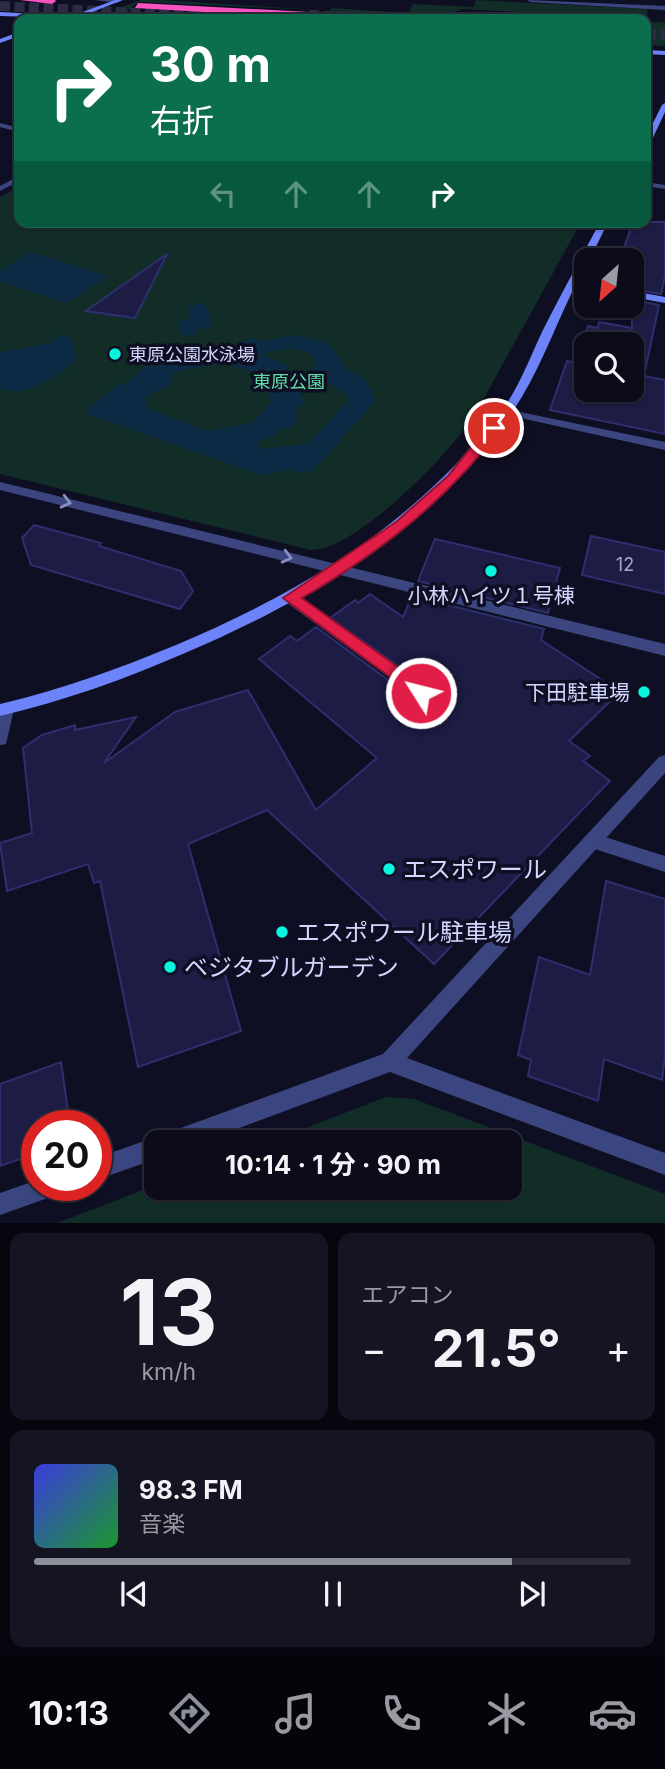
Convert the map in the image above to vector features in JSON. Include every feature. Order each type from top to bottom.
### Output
[{"type":"highway","points":[[24,0],[52,1]]},
{"type":"highway","points":[[138,6],[290,14]]},
{"type":"street","points":[[98,0],[119,0]]},
{"type":"street","points":[[80,14],[119,0]]},
{"type":"street","points":[[530,0],[665,8]]},
{"type":"street","points":[[651,134],[664,107]]},
{"type":"street","points":[[0,738],[3,709],[138,667],[204,640],[291,598],[339,570],[438,494],[473,456],[516,398],[601,228]]},
{"type":"street","points":[[644,297],[665,300]]},
{"type":"street","points":[[506,412],[665,446]]},
{"type":"street","points":[[0,486],[665,650]]},
{"type":"street","points":[[291,598],[421,693]]},
{"type":"street","points":[[205,1130],[390,1062],[665,762]]},
{"type":"street","points":[[592,841],[665,864]]},
{"type":"street","points":[[390,1062],[665,1164]]},
{"type":"street","points":[[112,1164],[144,1152]]},
{"type":"street","points":[[0,1205],[21,1197]]},
{"type":"green space","points":[[141,0],[158,0],[319,10],[138,2],[124,14],[114,10]]},
{"type":"green space","points":[[476,0],[647,9],[647,14],[554,14],[462,9],[453,13],[430,14],[328,14],[332,8],[408,13],[413,4],[474,7]]},
{"type":"green space","points":[[651,22],[665,22],[665,46],[651,45]]},
{"type":"green space","name":"東原公園","points":[[14,190],[14,228],[578,228],[477,411],[450,447],[392,505],[371,521],[333,545],[311,550],[0,474],[0,197]]},
{"type":"green space","points":[[386,1097],[414,1099],[496,1130],[301,1130]]},
{"type":"green space","points":[[522,1140],[665,1194],[665,1223],[57,1223],[144,1190],[144,1200],[522,1200]]},
{"type":"water","points":[[31,252],[108,276],[67,303],[0,282],[0,271]]},
{"type":"water","points":[[205,304],[213,326],[196,329],[197,334],[182,336],[177,322],[191,318],[188,307]]},
{"type":"water","points":[[61,335],[71,338],[76,361],[31,388],[21,391],[0,389],[0,352],[50,343]]},
{"type":"water","points":[[297,335],[330,344],[346,370],[362,375],[376,400],[314,470],[296,473],[294,469],[261,475],[88,414],[87,410],[119,384],[124,385],[157,357],[238,346],[244,340],[256,338],[259,341]],"holes":[[[294,348],[312,354],[316,363],[312,368],[316,376],[322,376],[349,400],[309,443],[266,449],[256,444],[260,440],[271,438],[282,427],[289,429],[298,420],[295,412],[305,402],[285,364],[263,356],[268,352]],[[227,363],[265,377],[271,403],[252,423],[208,431],[148,409],[145,398],[174,382],[168,379],[177,371]]]},
{"type":"building","points":[[651,222],[665,222],[665,276],[661,294],[644,291],[644,248],[624,248],[631,228],[651,228]]},
{"type":"building","points":[[167,254],[135,318],[86,311]]},
{"type":"building","points":[[644,302],[659,305],[644,376],[644,332],[586,332],[588,326],[598,328],[599,322],[632,328],[632,318],[644,318]]},
{"type":"building","points":[[567,361],[574,362],[574,402],[644,402],[644,376],[665,380],[665,434],[550,410]]},
{"type":"building","points":[[34,525],[101,543],[99,546],[181,571],[193,591],[180,609],[31,565],[22,538]]},
{"type":"building","points":[[591,536],[665,552],[665,594],[582,575]]},
{"type":"building","name":"小林ハイツ１号棟","points":[[435,539],[560,568],[548,613],[418,581]]},
{"type":"building","points":[[370,594],[403,617],[412,596],[544,629],[541,640],[620,692],[569,741],[590,756],[583,761],[610,781],[434,964],[267,810],[188,844],[241,1031],[138,1067],[100,881],[94,883],[88,864],[7,891],[0,843],[32,833],[23,748],[42,735],[75,725],[75,730],[136,717],[104,763],[175,712],[248,690],[316,810],[377,758],[259,659],[290,636],[297,641],[316,627],[414,699],[427,699],[432,693],[428,687],[330,618],[355,600],[358,603]]},
{"type":"building","points":[[606,881],[665,899],[665,1055],[662,1080],[604,1059],[598,1101],[528,1076],[531,1060],[518,1055],[539,957],[590,975]]},
{"type":"building","points":[[61,1062],[68,1110],[21,1110],[21,1159],[0,1166],[0,1084]]},
{"type":"tunnel","points":[[0,6],[153,14]]},
{"type":"tunnel","points":[[651,34],[665,34]]},
{"type":"place","name":"東原公園水泳場","points":[[115,354]]},
{"type":"place","name":"小林ハイツ１号棟","points":[[491,571]]},
{"type":"place","name":"下田駐車場","points":[[644,692]]},
{"type":"place","name":"エスポワール","points":[[389,869]]},
{"type":"place","name":"エスポワール駐車場","points":[[282,932]]},
{"type":"place","name":"ベジタブルガーデン","points":[[170,967]]},
{"type":"route","points":[[421,693],[291,598],[367,551],[430,501],[453,479],[494,428]]}]
